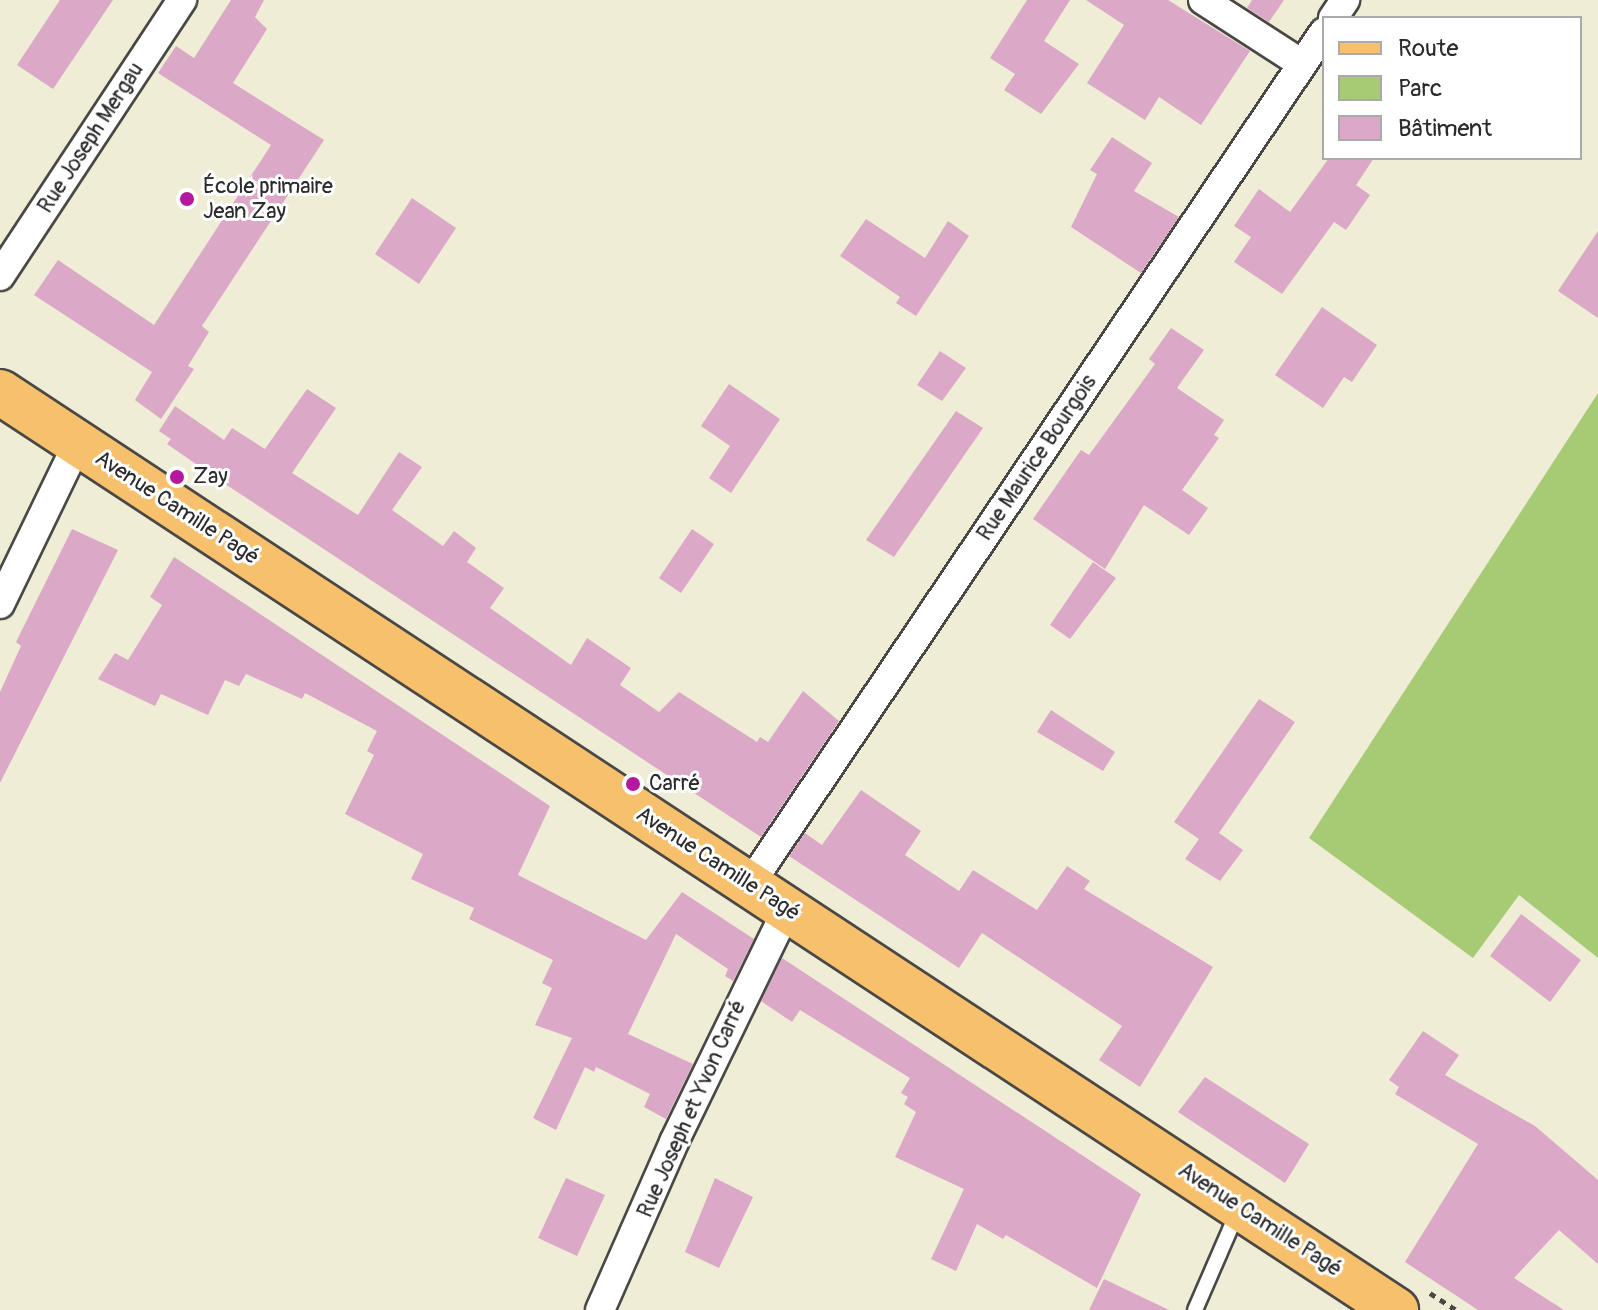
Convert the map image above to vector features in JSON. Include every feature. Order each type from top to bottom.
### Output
[{"type":"main road","name":"Avenue Camille Pagé","points":[[0,392],[1396,1310]]},
{"type":"street","name":"Rue Joseph Mergau","points":[[0,276],[182,0]]},
{"type":"street","points":[[1203,0],[1302,64]]},
{"type":"street","name":"Rue Maurice Bourgois","points":[[750,884],[1322,35]]},
{"type":"street","points":[[0,604],[78,443]]},
{"type":"street","name":"Rue Joseph et Yvon Carré","points":[[600,1310],[680,1128],[787,909]]},
{"type":"lane","points":[[1195,1310],[1240,1207]]},
{"type":"green space","points":[[1598,393],[1598,958],[1519,895],[1473,958],[1309,838]]},
{"type":"building","points":[[60,0],[113,0],[53,89],[17,65]]},
{"type":"building","points":[[231,0],[264,0],[255,17],[267,29],[233,83],[324,140],[202,326],[209,332],[188,366],[194,369],[161,419],[135,400],[152,372],[34,295],[58,260],[154,325],[271,145],[158,73],[176,46],[194,58]]},
{"type":"building","points":[[1027,0],[1070,0],[1044,41],[1079,64],[1041,114],[1004,90],[1015,74],[990,58]]},
{"type":"building","points":[[1086,0],[1168,0],[1250,51],[1201,125],[1159,97],[1145,120],[1087,83],[1124,25]]},
{"type":"building","points":[[1252,0],[1284,0],[1269,22],[1247,8]]},
{"type":"building","points":[[1112,137],[1152,163],[1134,191],[1179,217],[1141,273],[1071,227],[1097,174],[1090,170]]},
{"type":"building","points":[[1328,160],[1373,160],[1356,185],[1370,195],[1346,230],[1334,222],[1282,294],[1234,262],[1251,237],[1234,226],[1259,189],[1290,212]]},
{"type":"building","points":[[412,198],[456,228],[419,284],[375,254]]},
{"type":"building","points":[[866,219],[925,258],[948,221],[969,236],[916,316],[896,303],[900,297],[840,256]]},
{"type":"building","points":[[1598,231],[1598,318],[1558,291]]},
{"type":"building","points":[[1322,307],[1377,345],[1352,382],[1344,377],[1323,408],[1275,375]]},
{"type":"building","points":[[1171,328],[1204,350],[1177,388],[1224,420],[1214,435],[1219,438],[1182,490],[1208,508],[1189,535],[1144,505],[1105,569],[1033,519],[1081,450],[1089,455],[1155,364],[1149,359]]},
{"type":"building","points":[[940,351],[966,368],[942,401],[917,385]]},
{"type":"building","points":[[729,384],[780,419],[731,493],[709,478],[730,446],[701,426]]},
{"type":"building","points":[[307,389],[336,408],[292,473],[358,515],[399,452],[422,467],[392,510],[443,546],[454,531],[476,548],[467,562],[504,588],[490,608],[571,665],[587,638],[631,668],[620,685],[659,712],[679,692],[757,742],[760,737],[768,742],[803,691],[839,721],[761,837],[219,480],[167,444],[171,439],[159,431],[175,406],[224,440],[232,428],[265,449]]},
{"type":"building","points":[[956,411],[983,428],[894,557],[866,540]]},
{"type":"building","points":[[72,529],[118,550],[0,783],[0,692],[21,646],[16,642]]},
{"type":"building","points":[[692,529],[714,544],[681,593],[659,578]]},
{"type":"building","points":[[174,557],[550,806],[518,875],[646,940],[682,892],[754,939],[733,981],[725,976],[728,969],[676,934],[628,1034],[693,1064],[666,1119],[644,1107],[650,1094],[596,1067],[594,1072],[585,1067],[556,1130],[533,1118],[572,1038],[535,1025],[552,988],[542,983],[553,960],[469,919],[474,908],[411,879],[423,854],[345,814],[374,755],[367,751],[377,731],[305,693],[302,699],[246,674],[239,686],[225,680],[208,715],[161,694],[155,706],[98,679],[115,653],[128,660],[162,605],[150,597]]},
{"type":"building","points":[[1093,562],[1116,578],[1070,639],[1050,625]]},
{"type":"building","points":[[1259,699],[1295,722],[1219,833],[1243,850],[1220,881],[1185,859],[1199,839],[1174,822]]},
{"type":"building","points":[[1051,710],[1115,752],[1103,771],[1037,732]]},
{"type":"building","points":[[861,790],[921,831],[905,855],[959,891],[973,870],[1037,910],[1067,866],[1090,881],[1084,889],[1213,967],[1140,1087],[1099,1060],[1122,1026],[982,933],[959,968],[789,856],[805,833],[822,845]]},
{"type":"building","points":[[1521,914],[1581,960],[1550,1002],[1490,956]]},
{"type":"building","points":[[782,958],[1141,1194],[1097,1288],[1006,1235],[1003,1239],[977,1224],[956,1271],[931,1259],[964,1189],[895,1157],[916,1112],[904,1104],[908,1097],[901,1093],[910,1078],[800,1010],[792,1022],[761,1001]]},
{"type":"building","points":[[1423,1031],[1459,1055],[1445,1075],[1535,1126],[1598,1180],[1598,1264],[1559,1230],[1514,1278],[1564,1310],[1478,1310],[1405,1262],[1478,1144],[1395,1094],[1399,1087],[1389,1080]]},
{"type":"building","points":[[1205,1077],[1309,1144],[1285,1183],[1178,1112]]},
{"type":"building","points":[[566,1178],[605,1195],[577,1256],[538,1238]]},
{"type":"building","points":[[715,1178],[753,1197],[719,1268],[685,1252]]},
{"type":"building","points":[[1104,1279],[1169,1310],[1089,1310]]},
{"type":"place","name":"École primaire Jean Zay","points":[[187,199]]},
{"type":"place","name":"Zay","points":[[177,477]]},
{"type":"place","name":"Carré","points":[[633,784]]}]
